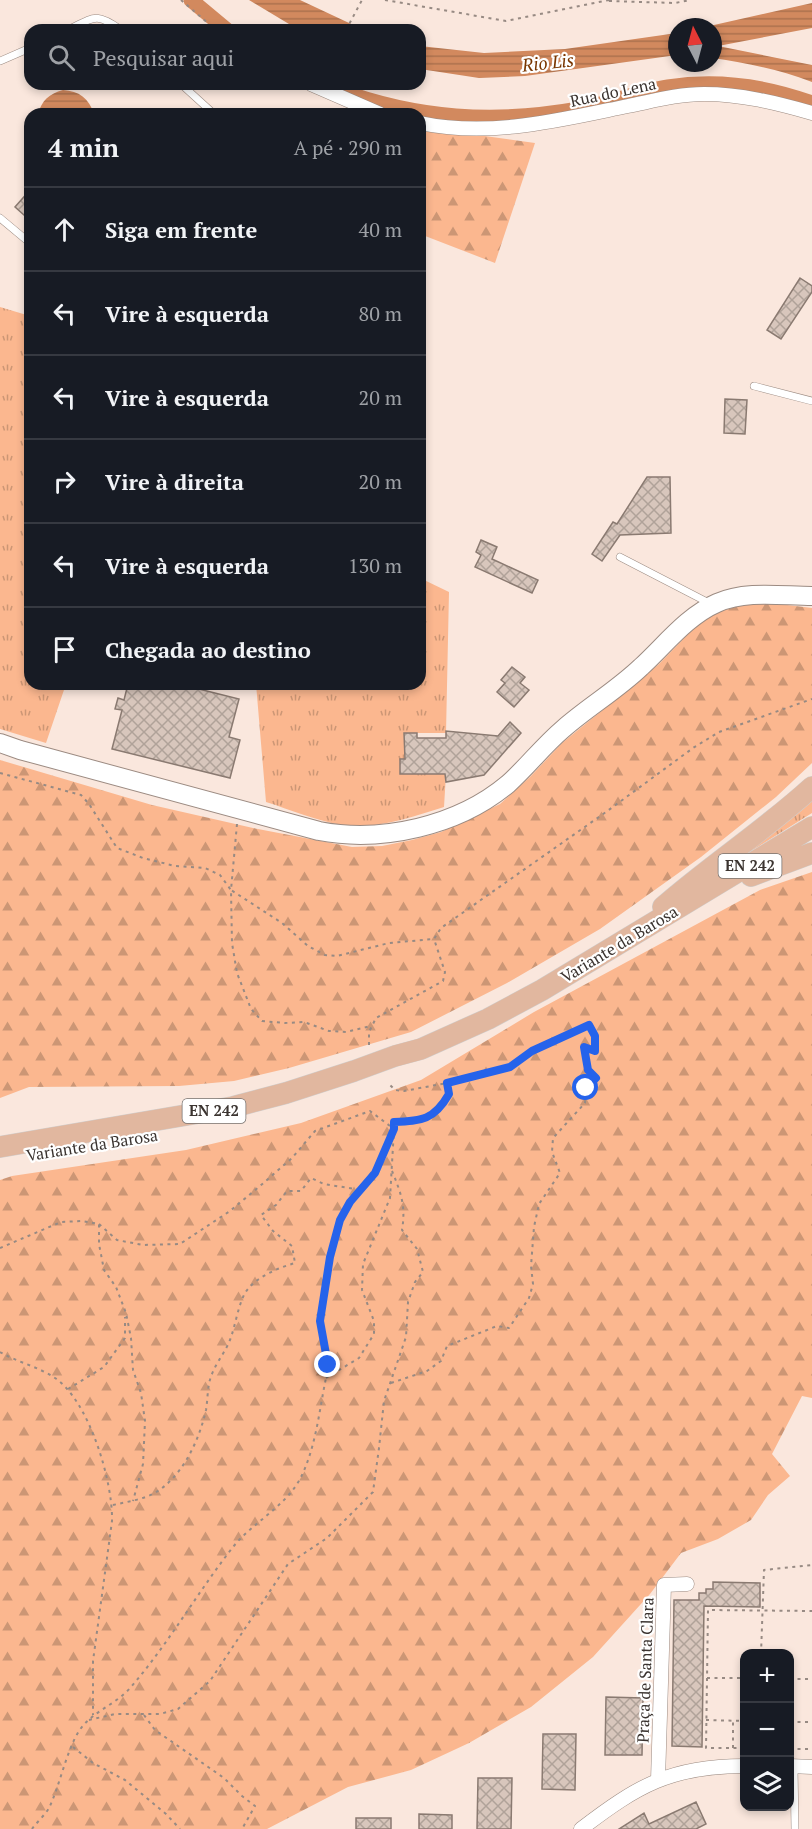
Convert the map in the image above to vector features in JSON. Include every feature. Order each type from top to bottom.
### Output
[{"type":"main road","points":[[0,743],[319,831],[362,836],[410,829],[440,821],[465,810],[480,803],[507,784],[554,737],[634,673],[688,622],[713,605],[743,596],[812,596]]},
{"type":"main road","points":[[625,941],[692,882],[766,827],[812,787]]},
{"type":"main road","name":"Variante da Barosa","points":[[0,1147],[233,1107],[286,1093],[421,1049],[488,1019],[625,941],[812,828]]},
{"type":"main road","points":[[687,904],[757,874],[812,854]]},
{"type":"main road","name":"Variante da Barosa","points":[[0,1160],[190,1129],[278,1108],[333,1091],[401,1064],[421,1049]]},
{"type":"street","points":[[325,90],[366,108]]},
{"type":"street","name":"Rua do Lena","points":[[426,124],[480,129],[531,126],[676,96],[704,94],[739,96],[812,112]]},
{"type":"street","name":"Praça de Santa Clara","points":[[658,1780],[664,1585],[687,1584]]},
{"type":"street","points":[[581,1829],[622,1798],[658,1780],[704,1767],[740,1766]]},
{"type":"street","points":[[794,1766],[812,1767]]},
{"type":"lane","points":[[82,24],[95,18],[105,19],[112,24]]},
{"type":"lane","points":[[0,61],[24,51]]},
{"type":"lane","points":[[188,90],[208,108]]},
{"type":"lane","points":[[0,218],[24,238]]},
{"type":"lane","points":[[754,386],[812,401]]},
{"type":"lane","points":[[620,557],[713,605]]},
{"type":"lane","points":[[794,1808],[795,1829]]},
{"type":"path","points":[[181,0],[209,24]]},
{"type":"path","points":[[349,24],[362,0]]},
{"type":"path","points":[[385,0],[506,21],[608,1],[675,3],[690,0]]},
{"type":"path","points":[[434,939],[441,928],[458,915],[693,748],[719,732],[812,699]]},
{"type":"path","points":[[0,773],[81,795],[117,848],[143,858],[175,866],[205,868],[220,875],[231,890],[282,923],[308,946],[325,955],[337,956],[389,943],[434,939]]},
{"type":"path","points":[[239,810],[231,890],[232,944],[237,973],[251,1009],[262,1021],[304,1022],[329,1031],[346,1032],[371,1026]]},
{"type":"path","points":[[369,1045],[369,1032],[376,1017],[443,981],[445,972],[434,939]]},
{"type":"path","points":[[388,1083],[395,1090],[404,1091],[447,1083],[510,1067],[532,1051],[589,1025],[595,1036],[595,1051],[584,1047],[588,1070],[596,1078],[586,1088],[585,1103],[553,1138],[552,1152],[560,1173],[539,1204],[534,1227],[531,1266],[533,1284],[529,1298],[509,1328],[497,1326],[447,1346],[441,1360],[427,1371],[390,1383]]},
{"type":"path","points":[[326,1378],[359,1358],[374,1334],[374,1321],[362,1290],[363,1264],[390,1198],[394,1122],[423,1120],[435,1112],[449,1094],[447,1083]]},
{"type":"path","points":[[0,1248],[61,1222],[82,1221],[99,1224],[117,1240],[143,1245],[180,1244],[230,1211],[260,1186],[292,1158],[315,1131],[370,1111],[394,1129]]},
{"type":"path","points":[[32,1829],[48,1809],[79,1732],[93,1715],[118,1700],[130,1689],[174,1633],[196,1595],[235,1544],[284,1498],[298,1481],[310,1458],[328,1365],[320,1321],[330,1257],[340,1220],[350,1202],[375,1173],[394,1129]]},
{"type":"path","points":[[89,1720],[115,1714],[160,1714],[178,1709],[210,1681],[288,1564],[327,1538],[373,1492],[384,1401],[406,1337],[408,1302],[411,1292],[423,1272],[417,1249],[402,1230],[405,1214],[401,1193],[392,1171]]},
{"type":"path","points":[[113,1504],[133,1501],[153,1493],[165,1485],[180,1468],[195,1444],[206,1412],[211,1375],[230,1340],[244,1294],[251,1285],[276,1269],[295,1263],[291,1246],[273,1231],[261,1215],[276,1205],[287,1191],[301,1191],[310,1178],[324,1184],[361,1190]]},
{"type":"path","points":[[99,1224],[99,1244],[104,1270],[116,1287],[126,1313],[131,1338],[133,1370],[141,1393],[145,1421],[143,1464],[133,1501]]},
{"type":"path","points":[[68,1389],[104,1367],[125,1338],[126,1313]]},
{"type":"path","points":[[0,1352],[54,1377],[68,1389],[78,1404],[102,1454],[113,1504],[93,1661],[93,1715]]},
{"type":"path","points":[[761,1649],[764,1570],[812,1565]]},
{"type":"path","points":[[740,1748],[706,1748],[708,1610],[812,1611]]},
{"type":"path","points":[[707,1678],[740,1678]]},
{"type":"path","points":[[794,1679],[812,1679]]},
{"type":"path","points":[[144,1714],[155,1730],[224,1778],[255,1806],[242,1829]]},
{"type":"path","points":[[706,1720],[740,1721]]},
{"type":"path","points":[[733,1748],[734,1721]]},
{"type":"path","points":[[794,1722],[812,1722]]},
{"type":"path","points":[[73,1747],[93,1764],[125,1780],[166,1814],[180,1829]]},
{"type":"path","points":[[794,1749],[812,1749]]},
{"type":"green space","points":[[426,128],[535,143],[495,263],[426,236]]},
{"type":"green space","points":[[0,307],[24,314],[24,690],[64,690],[46,743],[0,729]]},
{"type":"green space","points":[[426,581],[449,592],[446,733],[405,733],[405,759],[400,759],[400,774],[446,774],[444,807],[394,822],[355,826],[323,821],[266,802],[257,690],[426,690]]},
{"type":"green space","points":[[746,604],[779,604],[812,608],[812,763],[776,797],[701,857],[600,929],[507,983],[411,1032],[289,1068],[234,1081],[179,1086],[29,1087],[0,1098],[0,760],[152,805],[253,828],[352,847],[382,846],[412,840],[441,832],[500,804],[562,743],[659,664],[692,630],[714,613]]},
{"type":"green space","points":[[812,794],[812,813],[737,860]]},
{"type":"green space","points":[[812,872],[812,1398],[802,1396],[772,1454],[790,1476],[768,1495],[751,1520],[718,1539],[681,1553],[650,1594],[593,1657],[531,1707],[469,1743],[411,1770],[348,1787],[267,1829],[0,1829],[0,1180],[12,1176],[186,1150],[301,1123],[421,1080],[534,1012],[760,890]]},
{"type":"water","points":[[249,0],[300,0],[351,24],[289,24]]},
{"type":"water","points":[[812,3],[812,28],[722,45],[722,23]]},
{"type":"water","name":"Rio Lis","points":[[668,34],[668,56],[525,76],[479,78],[426,70],[426,47],[484,53],[565,49]]},
{"type":"water","points":[[722,47],[812,65],[812,82],[763,67],[722,59]]},
{"type":"water","points":[[63,90],[74,92],[83,96],[91,108],[41,108],[47,98]]},
{"type":"building","points":[[24,197],[24,215],[15,207]]},
{"type":"building","points":[[800,278],[812,286],[812,292],[781,339],[767,330]]},
{"type":"building","points":[[725,399],[747,400],[745,434],[724,433]]},
{"type":"building","points":[[647,477],[670,477],[671,533],[620,535],[602,561],[592,554],[613,522],[617,524]]},
{"type":"building","points":[[481,540],[497,547],[492,559],[538,580],[532,593],[475,567],[481,555],[476,552]]},
{"type":"building","points":[[512,667],[525,677],[520,683],[529,690],[514,707],[497,692],[505,683],[501,680]]},
{"type":"building","points":[[126,690],[203,690],[239,699],[229,737],[240,740],[230,778],[112,749],[122,710],[115,709],[118,698],[124,700]]},
{"type":"building","points":[[510,722],[521,733],[484,775],[446,782],[445,774],[400,774],[400,759],[405,759],[404,733],[417,733],[417,738],[446,738],[446,731],[498,736]]},
{"type":"building","points":[[713,1582],[760,1583],[760,1607],[704,1606],[702,1747],[672,1746],[674,1600],[699,1600],[699,1593],[706,1593],[706,1589],[713,1589]]},
{"type":"building","points":[[606,1697],[643,1698],[642,1755],[605,1755]]},
{"type":"building","points":[[543,1734],[576,1734],[575,1790],[542,1789]]},
{"type":"building","points":[[478,1778],[512,1778],[511,1829],[477,1829]]},
{"type":"building","points":[[696,1802],[706,1824],[696,1829],[619,1829],[644,1813],[649,1824]]},
{"type":"building","points":[[419,1814],[452,1815],[452,1829],[419,1829]]},
{"type":"building","points":[[356,1818],[391,1818],[391,1829],[356,1829]]},
{"type":"waterway","points":[[191,0],[220,24]]},
{"type":"waterway","points":[[426,112],[486,117],[547,114],[579,109],[657,89],[705,84],[759,88],[812,103]]},
{"type":"waterway","points":[[339,90],[402,108]]},
{"type":"route","points":[[328,1365],[320,1321],[330,1257],[340,1220],[350,1202],[375,1173],[394,1129],[394,1122],[423,1120],[435,1112],[449,1094],[447,1083],[510,1067],[532,1051],[589,1025],[595,1036],[595,1051],[584,1047],[588,1070],[596,1078],[586,1088]]}]
